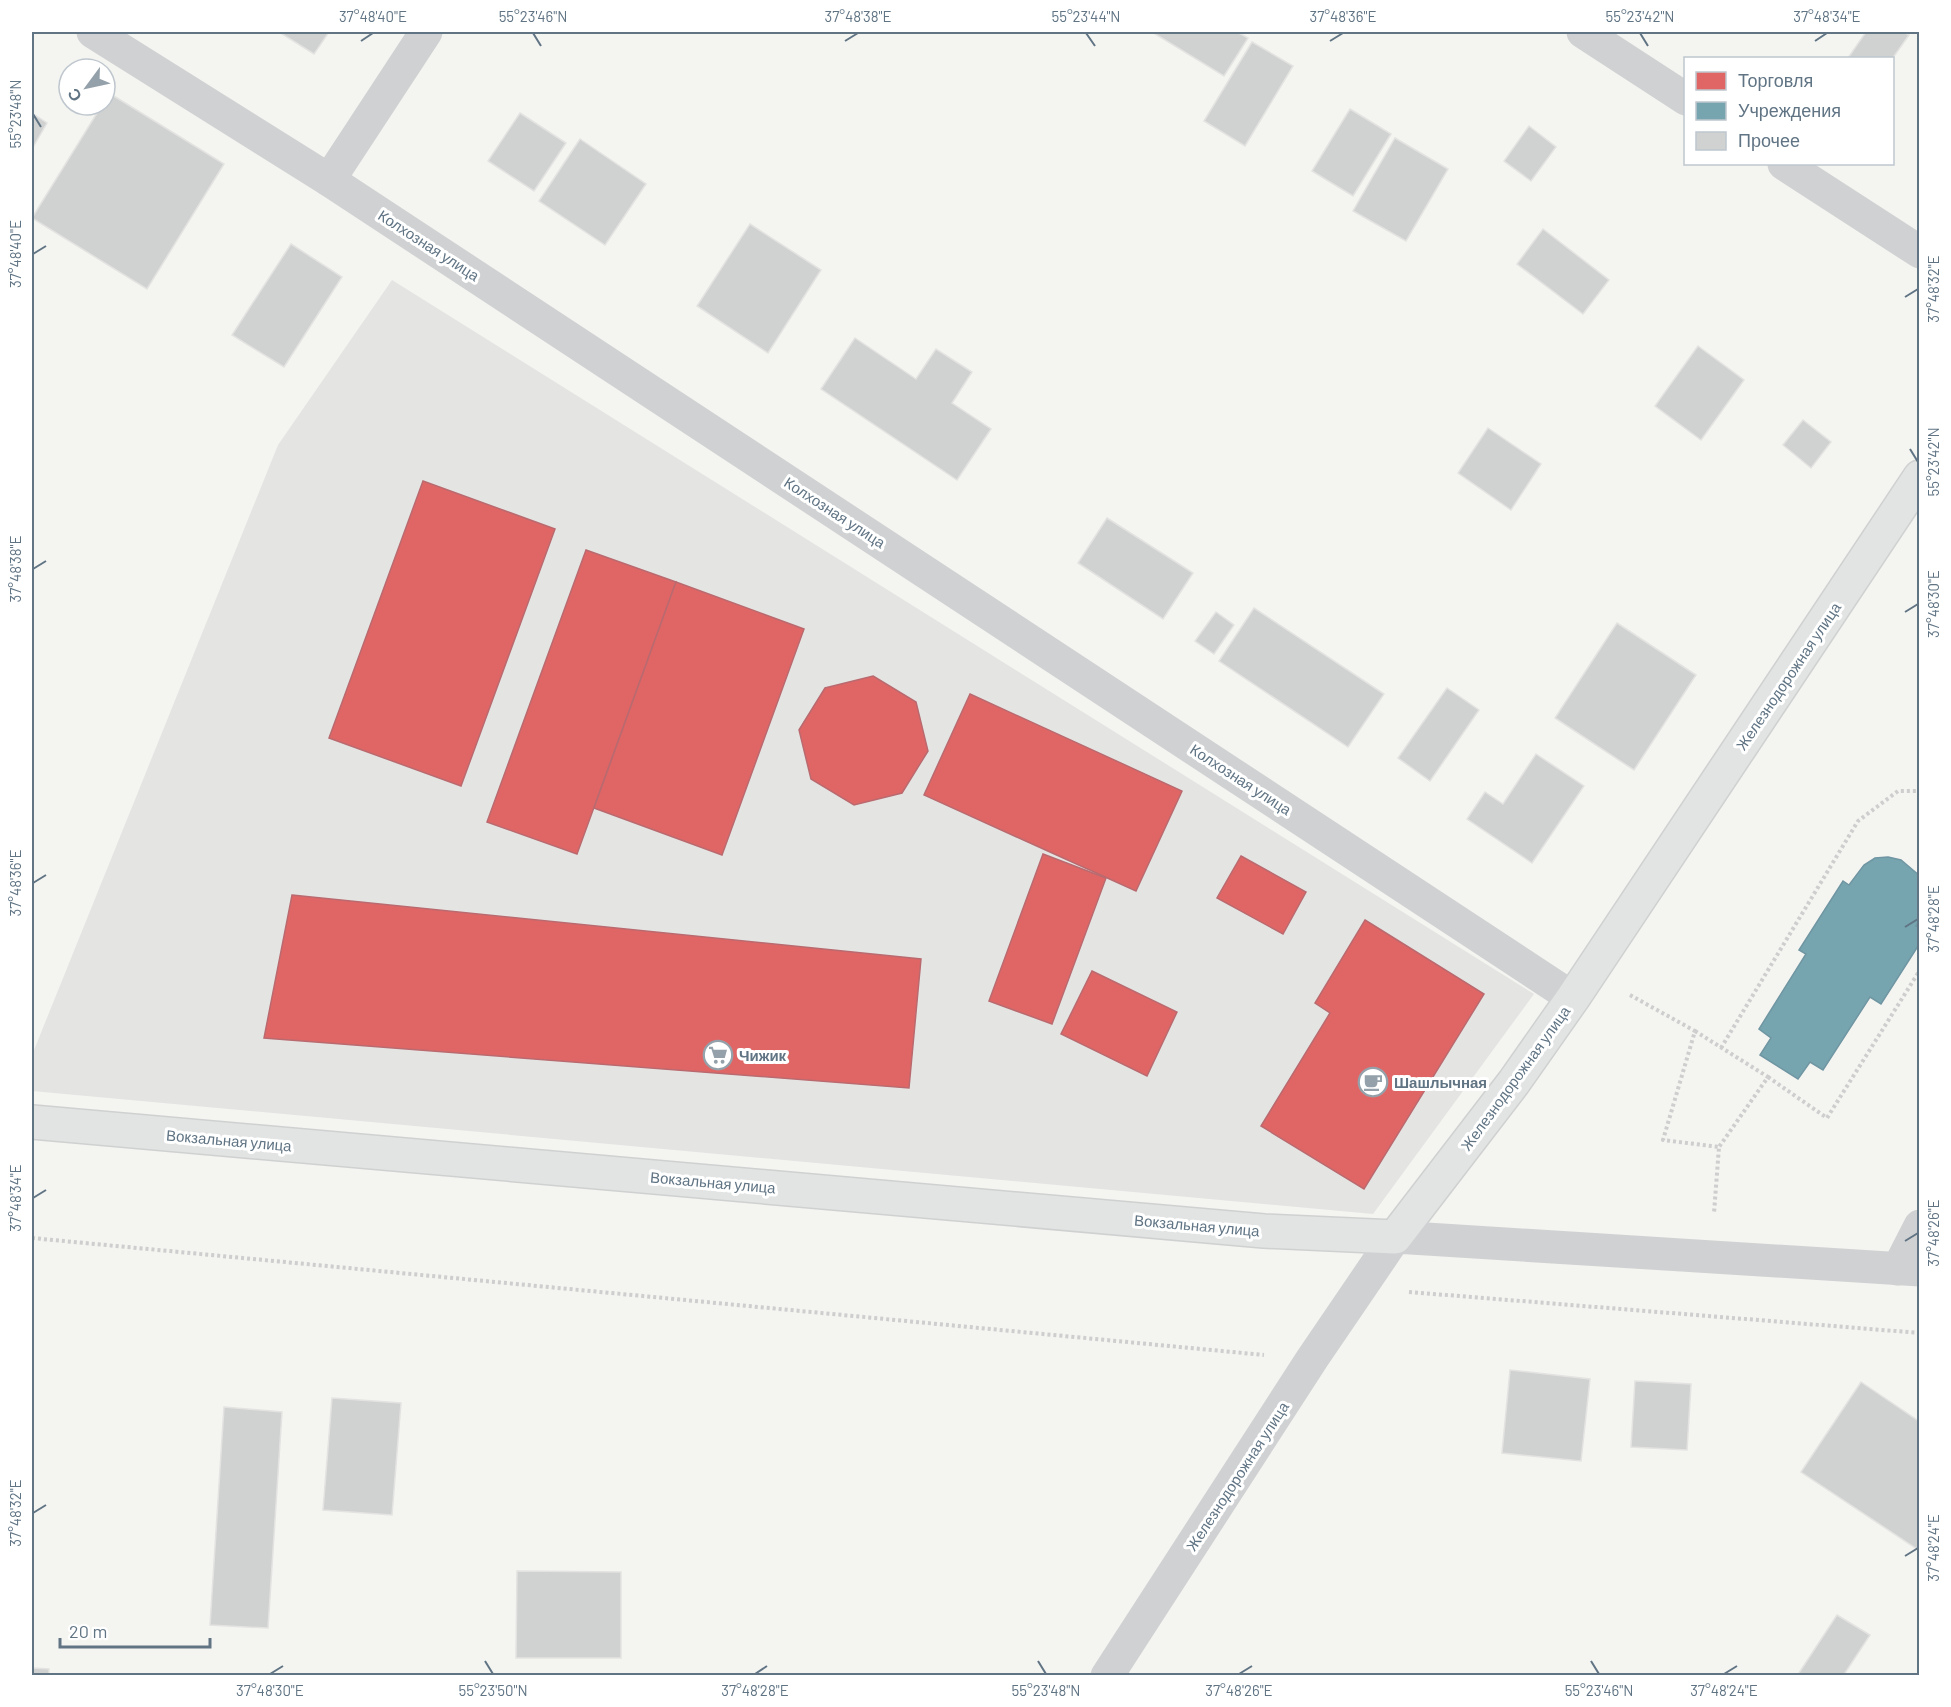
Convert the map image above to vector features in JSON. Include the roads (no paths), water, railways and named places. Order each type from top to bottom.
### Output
[{"type":"main road","name":"Железнодорожная улица","points":[[1395,1238],[1514,1082],[1573,998],[1920,477]]},
{"type":"main road","name":"Вокзальная улица","points":[[32,1122],[1264,1231],[1395,1238]]},
{"type":"street","name":"Колхозная улица","points":[[93,32],[329,180],[1573,998]]},
{"type":"street","points":[[329,180],[426,32]]},
{"type":"street","points":[[1583,32],[1684,98]]},
{"type":"street","points":[[1786,165],[1920,252]]},
{"type":"street","points":[[1395,1238],[1909,1269],[1920,1226]]},
{"type":"street","name":"Железнодорожная улица","points":[[1107,1676],[1312,1359],[1395,1238]]},
{"type":"place","name":"Чижик","points":[[718,1055]]},
{"type":"place","name":"Шашлычная","points":[[1373,1082]]}]
